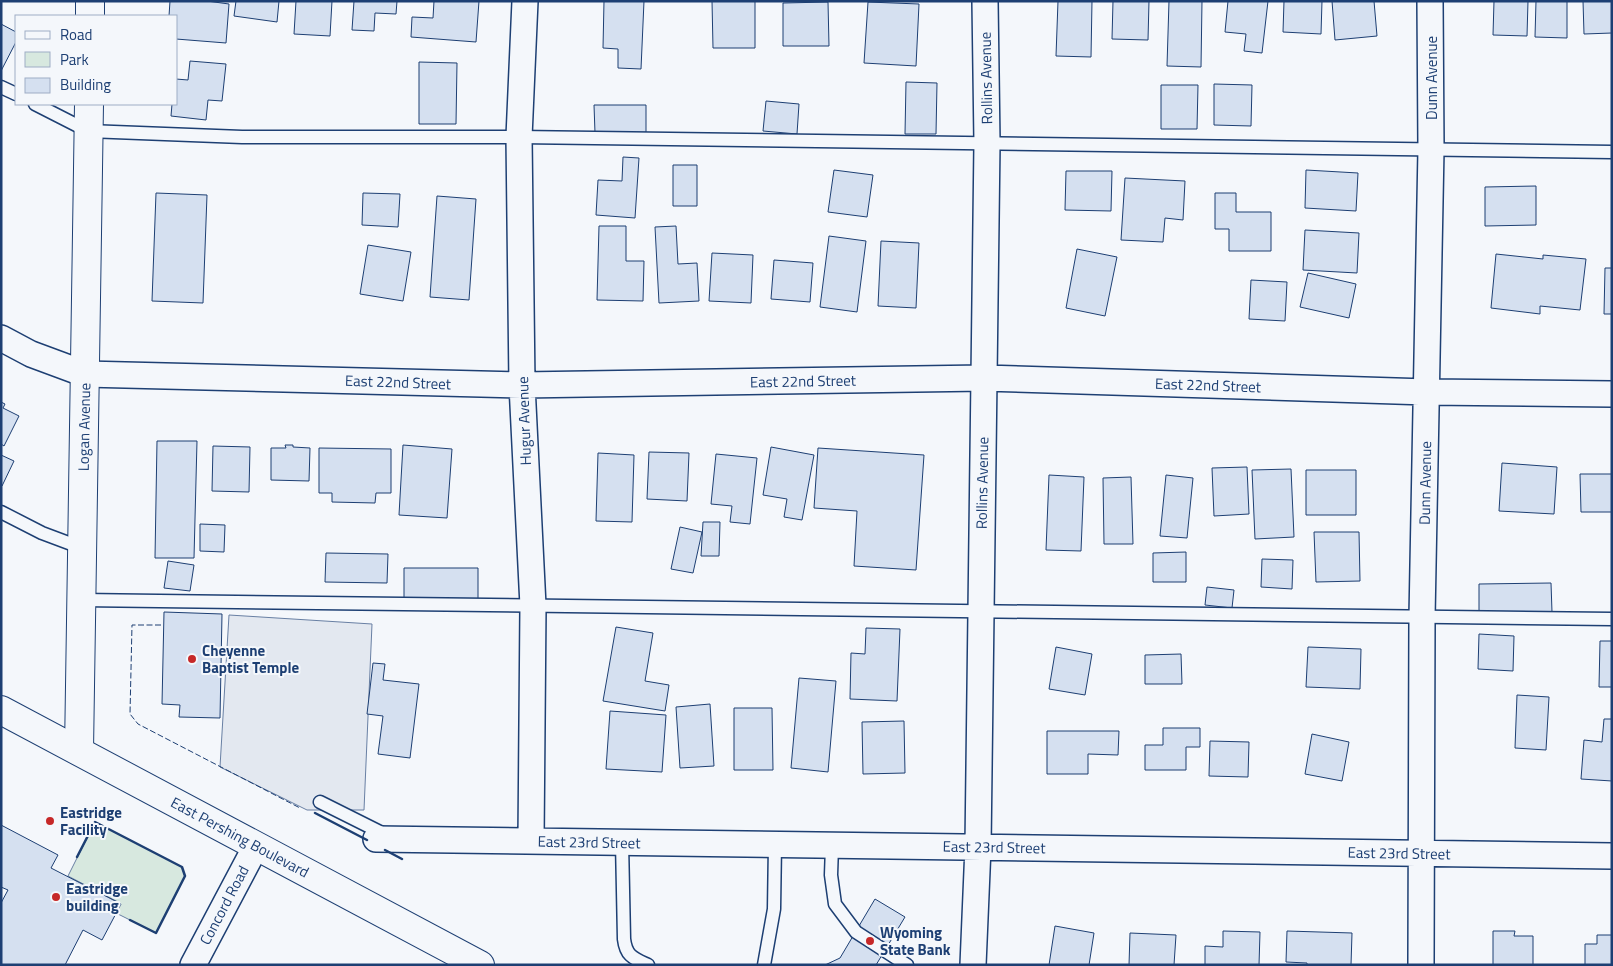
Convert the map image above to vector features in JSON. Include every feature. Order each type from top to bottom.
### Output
[{"type":"main road","points":[[90,1],[90,15]]},
{"type":"main road","name":"Logan Avenue","points":[[79,750],[89,105]]},
{"type":"main road","name":"East Pershing Boulevard","points":[[1,710],[480,965]]},
{"type":"street","name":"Hugur Avenue","points":[[525,1],[519,137],[522,385],[533,606],[531,841]]},
{"type":"street","name":"Rollins Avenue","points":[[973,965],[978,847],[987,143],[985,1]]},
{"type":"street","name":"Dunn Avenue","points":[[1421,965],[1422,617],[1431,149],[1430,1]]},
{"type":"street","name":"East 22nd Street","points":[[1,338],[31,354],[85,374],[522,385],[984,378],[1427,392],[1612,394]]},
{"type":"street","name":"East 23rd Street","points":[[386,839],[1612,856]]},
{"type":"street","name":"Concord Road","points":[[193,965],[256,846]]},
{"type":"lane","points":[[1,87],[15,94]]},
{"type":"lane","points":[[37,105],[88,131],[242,137],[519,137],[1612,152]]},
{"type":"lane","points":[[1,512],[42,533],[82,548]]},
{"type":"lane","points":[[81,600],[1612,619]]},
{"type":"lane","points":[[320,802],[386,839]]},
{"type":"lane","points":[[622,842],[625,949],[633,958],[648,965]]},
{"type":"lane","points":[[764,965],[774,909],[775,844]]},
{"type":"lane","points":[[832,846],[831,875],[835,904],[856,932],[908,965]]},
{"type":"green space","points":[[95,822],[182,867],[185,876],[156,933],[116,913],[120,903],[68,876]]},
{"type":"shaded area","points":[[229,615],[372,624],[364,810],[307,810],[220,767]]},
{"type":"building","points":[[170,1],[207,1],[229,4],[226,43],[178,39],[178,15],[169,15]]},
{"type":"building","points":[[236,1],[279,1],[277,22],[234,16]]},
{"type":"building","points":[[296,1],[332,1],[330,36],[294,34]]},
{"type":"building","points":[[354,1],[397,1],[396,14],[375,13],[374,31],[352,30]]},
{"type":"building","points":[[434,1],[479,1],[476,42],[411,37],[412,17],[433,18]]},
{"type":"building","points":[[604,1],[644,1],[641,69],[618,68],[618,49],[603,48]]},
{"type":"building","points":[[712,1],[755,1],[755,48],[713,48]]},
{"type":"building","points":[[1058,1],[1092,1],[1091,57],[1056,56]]},
{"type":"building","points":[[1113,1],[1149,1],[1148,40],[1112,39]]},
{"type":"building","points":[[1169,1],[1202,1],[1201,67],[1167,66]]},
{"type":"building","points":[[1228,1],[1268,1],[1262,53],[1244,51],[1246,34],[1225,32]]},
{"type":"building","points":[[1284,1],[1322,1],[1321,34],[1283,32]]},
{"type":"building","points":[[1332,1],[1374,1],[1377,36],[1335,40]]},
{"type":"building","points":[[1494,1],[1528,1],[1527,36],[1493,35]]},
{"type":"building","points":[[1536,1],[1567,1],[1567,38],[1535,37]]},
{"type":"building","points":[[1583,1],[1612,1],[1612,33],[1584,34]]},
{"type":"building","points":[[828,2],[829,46],[783,46],[783,3]]},
{"type":"building","points":[[868,2],[919,4],[916,66],[864,63]]},
{"type":"building","points":[[1,24],[15,31],[15,44],[1,71]]},
{"type":"building","points":[[190,61],[226,64],[222,101],[208,100],[206,120],[171,116],[172,105],[178,105],[178,79],[188,80]]},
{"type":"building","points":[[419,62],[457,63],[456,124],[419,124]]},
{"type":"building","points":[[906,82],[937,83],[936,134],[905,134]]},
{"type":"building","points":[[1214,84],[1252,85],[1251,126],[1214,125]]},
{"type":"building","points":[[1161,85],[1198,85],[1197,129],[1161,129]]},
{"type":"building","points":[[766,101],[799,104],[797,134],[763,131]]},
{"type":"building","points":[[594,105],[646,105],[646,133],[595,133]]},
{"type":"building","points":[[623,157],[639,158],[635,218],[596,215],[598,180],[622,181]]},
{"type":"building","points":[[673,165],[697,165],[697,206],[673,206]]},
{"type":"building","points":[[834,170],[873,175],[867,217],[828,212]]},
{"type":"building","points":[[1306,170],[1358,173],[1356,211],[1305,208]]},
{"type":"building","points":[[1066,171],[1112,171],[1111,211],[1065,210]]},
{"type":"building","points":[[1125,178],[1185,181],[1183,220],[1165,218],[1163,242],[1121,240]]},
{"type":"building","points":[[1536,186],[1536,225],[1485,226],[1485,187]]},
{"type":"building","points":[[156,193],[207,195],[203,303],[152,301]]},
{"type":"building","points":[[363,193],[400,194],[398,227],[362,225]]},
{"type":"building","points":[[1215,193],[1236,193],[1236,212],[1271,212],[1271,251],[1229,251],[1229,229],[1215,229]]},
{"type":"building","points":[[437,196],[476,199],[469,300],[430,297]]},
{"type":"building","points":[[599,226],[626,226],[626,261],[644,261],[643,301],[597,300]]},
{"type":"building","points":[[676,226],[678,264],[697,263],[699,301],[659,303],[655,227]]},
{"type":"building","points":[[1305,230],[1359,233],[1357,273],[1303,270]]},
{"type":"building","points":[[829,236],[866,241],[857,312],[820,307]]},
{"type":"building","points":[[881,241],[919,243],[916,308],[878,306]]},
{"type":"building","points":[[368,245],[411,252],[403,301],[360,294]]},
{"type":"building","points":[[1077,249],[1117,257],[1105,316],[1066,308]]},
{"type":"building","points":[[712,253],[753,255],[751,303],[709,301]]},
{"type":"building","points":[[1496,254],[1543,259],[1543,255],[1586,259],[1580,310],[1540,306],[1540,314],[1491,308]]},
{"type":"building","points":[[774,260],[813,263],[810,302],[771,299]]},
{"type":"building","points":[[1605,268],[1612,268],[1612,314],[1604,314]]},
{"type":"building","points":[[1308,273],[1356,284],[1349,318],[1300,307]]},
{"type":"building","points":[[1251,280],[1287,282],[1285,321],[1249,319]]},
{"type":"building","points":[[1,402],[5,404],[3,408],[19,416],[4,446],[1,444]]},
{"type":"building","points":[[157,441],[197,441],[194,558],[155,558]]},
{"type":"building","points":[[285,445],[310,448],[309,481],[271,480],[271,448],[286,448]]},
{"type":"building","points":[[403,445],[452,449],[447,518],[399,515]]},
{"type":"building","points":[[213,446],[250,447],[249,492],[212,491]]},
{"type":"building","points":[[771,447],[814,455],[802,520],[784,517],[787,499],[763,495]]},
{"type":"building","points":[[319,448],[391,449],[391,493],[376,493],[375,503],[332,502],[332,493],[319,493]]},
{"type":"building","points":[[818,448],[924,455],[916,570],[854,566],[857,511],[814,508]]},
{"type":"building","points":[[649,452],[689,453],[687,501],[647,499]]},
{"type":"building","points":[[598,453],[634,455],[632,522],[596,521]]},
{"type":"building","points":[[716,454],[757,458],[750,524],[730,522],[732,506],[711,504]]},
{"type":"building","points":[[1,455],[14,461],[2,486],[1,485]]},
{"type":"building","points":[[1502,463],[1557,467],[1554,514],[1499,511]]},
{"type":"building","points":[[1247,467],[1249,514],[1214,516],[1212,468]]},
{"type":"building","points":[[1291,469],[1294,537],[1255,539],[1252,470]]},
{"type":"building","points":[[1306,470],[1356,470],[1356,515],[1306,515]]},
{"type":"building","points":[[1580,474],[1612,474],[1612,512],[1581,512]]},
{"type":"building","points":[[1049,475],[1084,477],[1081,551],[1046,550]]},
{"type":"building","points":[[1166,475],[1193,478],[1187,538],[1160,536]]},
{"type":"building","points":[[1131,477],[1133,544],[1104,544],[1103,478]]},
{"type":"building","points":[[703,522],[720,522],[719,556],[701,556]]},
{"type":"building","points":[[200,524],[225,525],[224,552],[200,551]]},
{"type":"building","points":[[680,527],[702,532],[693,573],[671,569]]},
{"type":"building","points":[[1314,532],[1359,532],[1360,581],[1316,582]]},
{"type":"building","points":[[1186,552],[1186,582],[1153,582],[1153,553]]},
{"type":"building","points":[[326,553],[388,554],[387,583],[325,582]]},
{"type":"building","points":[[1262,559],[1293,560],[1292,589],[1261,587]]},
{"type":"building","points":[[168,561],[194,565],[190,591],[164,588]]},
{"type":"building","points":[[404,568],[478,568],[478,601],[404,601]]},
{"type":"building","points":[[1551,583],[1552,612],[1479,613],[1479,584]]},
{"type":"building","points":[[1207,587],[1234,590],[1232,608],[1205,605]]},
{"type":"building","name":"Cheyenne Baptist Temple","points":[[164,612],[222,614],[220,718],[179,717],[180,705],[162,704]]},
{"type":"building","points":[[616,627],[653,633],[645,681],[669,685],[665,711],[603,701]]},
{"type":"building","points":[[866,628],[900,629],[897,701],[850,699],[851,653],[865,654]]},
{"type":"building","points":[[1479,634],[1514,636],[1513,671],[1478,669]]},
{"type":"building","points":[[1600,641],[1612,641],[1612,687],[1599,687]]},
{"type":"building","points":[[1056,647],[1092,654],[1085,695],[1049,689]]},
{"type":"building","points":[[1308,647],[1361,649],[1360,689],[1306,687]]},
{"type":"building","points":[[1181,654],[1182,684],[1145,684],[1145,655]]},
{"type":"building","points":[[373,663],[385,664],[383,680],[419,684],[410,758],[378,754],[383,716],[367,714]]},
{"type":"building","points":[[799,678],[836,681],[828,772],[791,768]]},
{"type":"building","points":[[1517,695],[1549,697],[1546,750],[1515,748]]},
{"type":"building","points":[[710,704],[714,766],[680,768],[676,707]]},
{"type":"building","points":[[734,708],[772,708],[773,770],[734,770]]},
{"type":"building","points":[[610,711],[666,715],[662,772],[606,769]]},
{"type":"building","points":[[1604,719],[1612,719],[1612,781],[1581,779],[1584,740],[1602,742]]},
{"type":"building","points":[[904,721],[905,773],[863,774],[862,722]]},
{"type":"building","points":[[1163,728],[1200,728],[1200,747],[1186,747],[1186,770],[1145,770],[1145,745],[1163,745]]},
{"type":"building","points":[[1047,731],[1119,731],[1118,755],[1088,754],[1088,774],[1047,774]]},
{"type":"building","points":[[1312,734],[1349,742],[1342,781],[1305,774]]},
{"type":"building","points":[[1210,741],[1249,742],[1248,777],[1209,776]]},
{"type":"building","name":"Eastridge building","points":[[1,825],[58,855],[51,868],[121,904],[102,940],[83,930],[65,965],[1,965],[1,903],[8,890],[1,887]]},
{"type":"building","name":"Wyoming State Bank","points":[[875,899],[905,917],[876,965],[825,965],[840,958]]},
{"type":"building","points":[[1055,926],[1094,933],[1089,965],[1049,965]]},
{"type":"building","points":[[1223,931],[1260,932],[1259,965],[1205,965],[1205,946],[1223,947]]},
{"type":"building","points":[[1287,931],[1352,933],[1351,965],[1307,965],[1307,963],[1286,962]]},
{"type":"building","points":[[1493,931],[1515,931],[1514,936],[1533,936],[1533,965],[1493,965]]},
{"type":"building","points":[[1130,933],[1176,935],[1174,965],[1129,965]]},
{"type":"building","points":[[1597,935],[1612,935],[1612,965],[1585,965],[1585,944],[1597,944]]},
{"type":"fence","points":[[161,625],[132,625],[130,714],[138,724],[300,808]]},
{"type":"wall","points":[[315,813],[367,840]]},
{"type":"wall","points":[[77,857],[95,822],[182,867],[185,876],[156,933],[130,920]]},
{"type":"wall","points":[[385,850],[402,859]]},
{"type":"place","name":"Cheyenne Baptist Temple","points":[[192,659]]},
{"type":"place","name":"Eastridge Facility","points":[[50,821]]},
{"type":"place","name":"Eastridge building","points":[[56,897]]},
{"type":"place","name":"Wyoming State Bank","points":[[870,941]]}]
